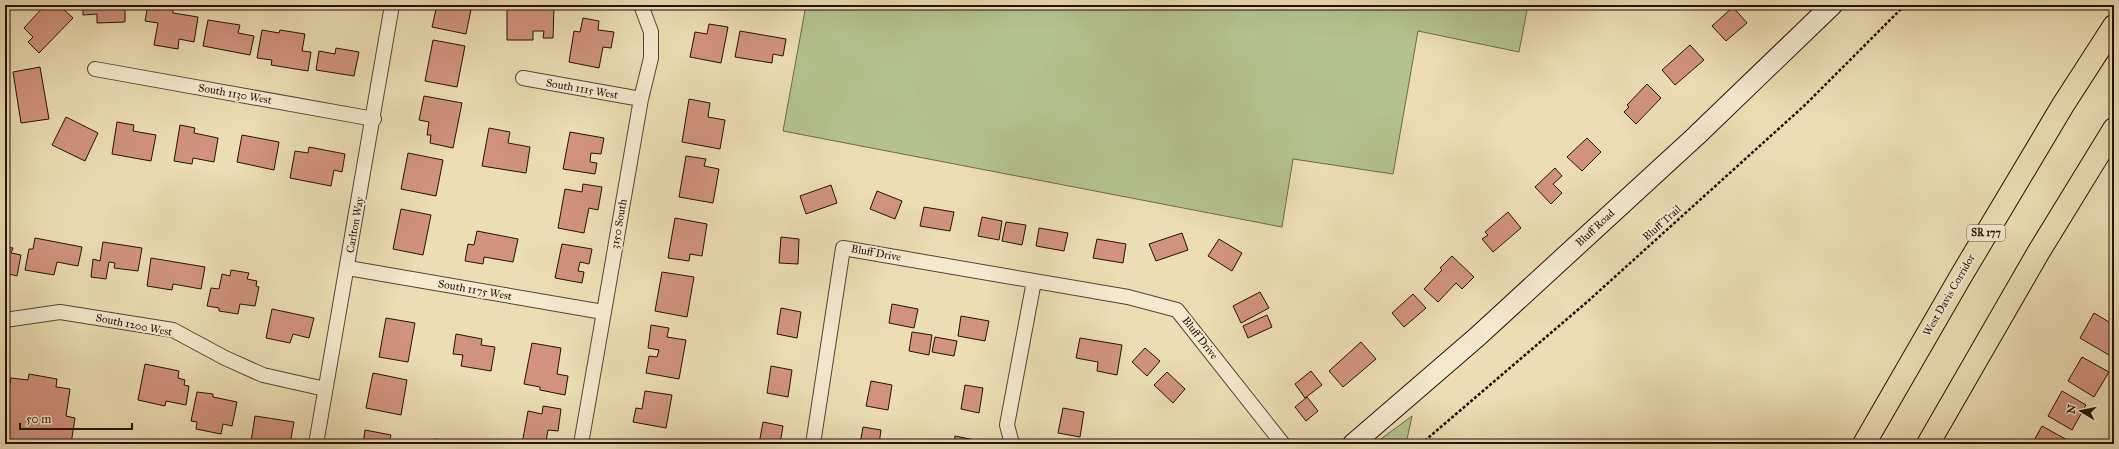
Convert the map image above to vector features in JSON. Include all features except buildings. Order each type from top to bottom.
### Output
[{"type":"highway","name":"West Davis Corridor","points":[[1864,444],[1960,276],[2063,105],[2114,26]]},
{"type":"highway","points":[[1928,444],[2038,253],[2114,129]]},
{"type":"main road","name":"Bluff Road","points":[[1353,444],[1477,337],[1696,136],[1832,5]]},
{"type":"street","name":"Carlton Way","points":[[316,444],[374,119],[392,5]]},
{"type":"street","name":"3150 South","points":[[581,444],[641,100],[651,58],[651,32],[641,5]]},
{"type":"street","name":"South 1130 West","points":[[95,69],[374,119]]},
{"type":"street","name":"South 1115 West","points":[[523,78],[641,100]]},
{"type":"street","name":"Bluff Drive","points":[[812,444],[843,248],[1128,297],[1177,310],[1283,444]]},
{"type":"street","name":"South 1175 West","points":[[348,268],[603,312]]},
{"type":"street","points":[[1012,444],[1007,425],[1034,281]]},
{"type":"street","name":"South 1200 West","points":[[5,320],[60,312],[173,330],[226,358],[263,375],[325,389]]},
{"type":"path","name":"Bluff Trail","points":[[1421,444],[1587,302],[1752,153],[1805,104],[1905,5]]},
{"type":"green space","points":[[806,5],[1528,5],[1519,52],[1418,31],[1393,174],[1293,159],[1282,227],[783,131]]},
{"type":"green space","points":[[1412,416],[1406,444],[1374,444]]}]
